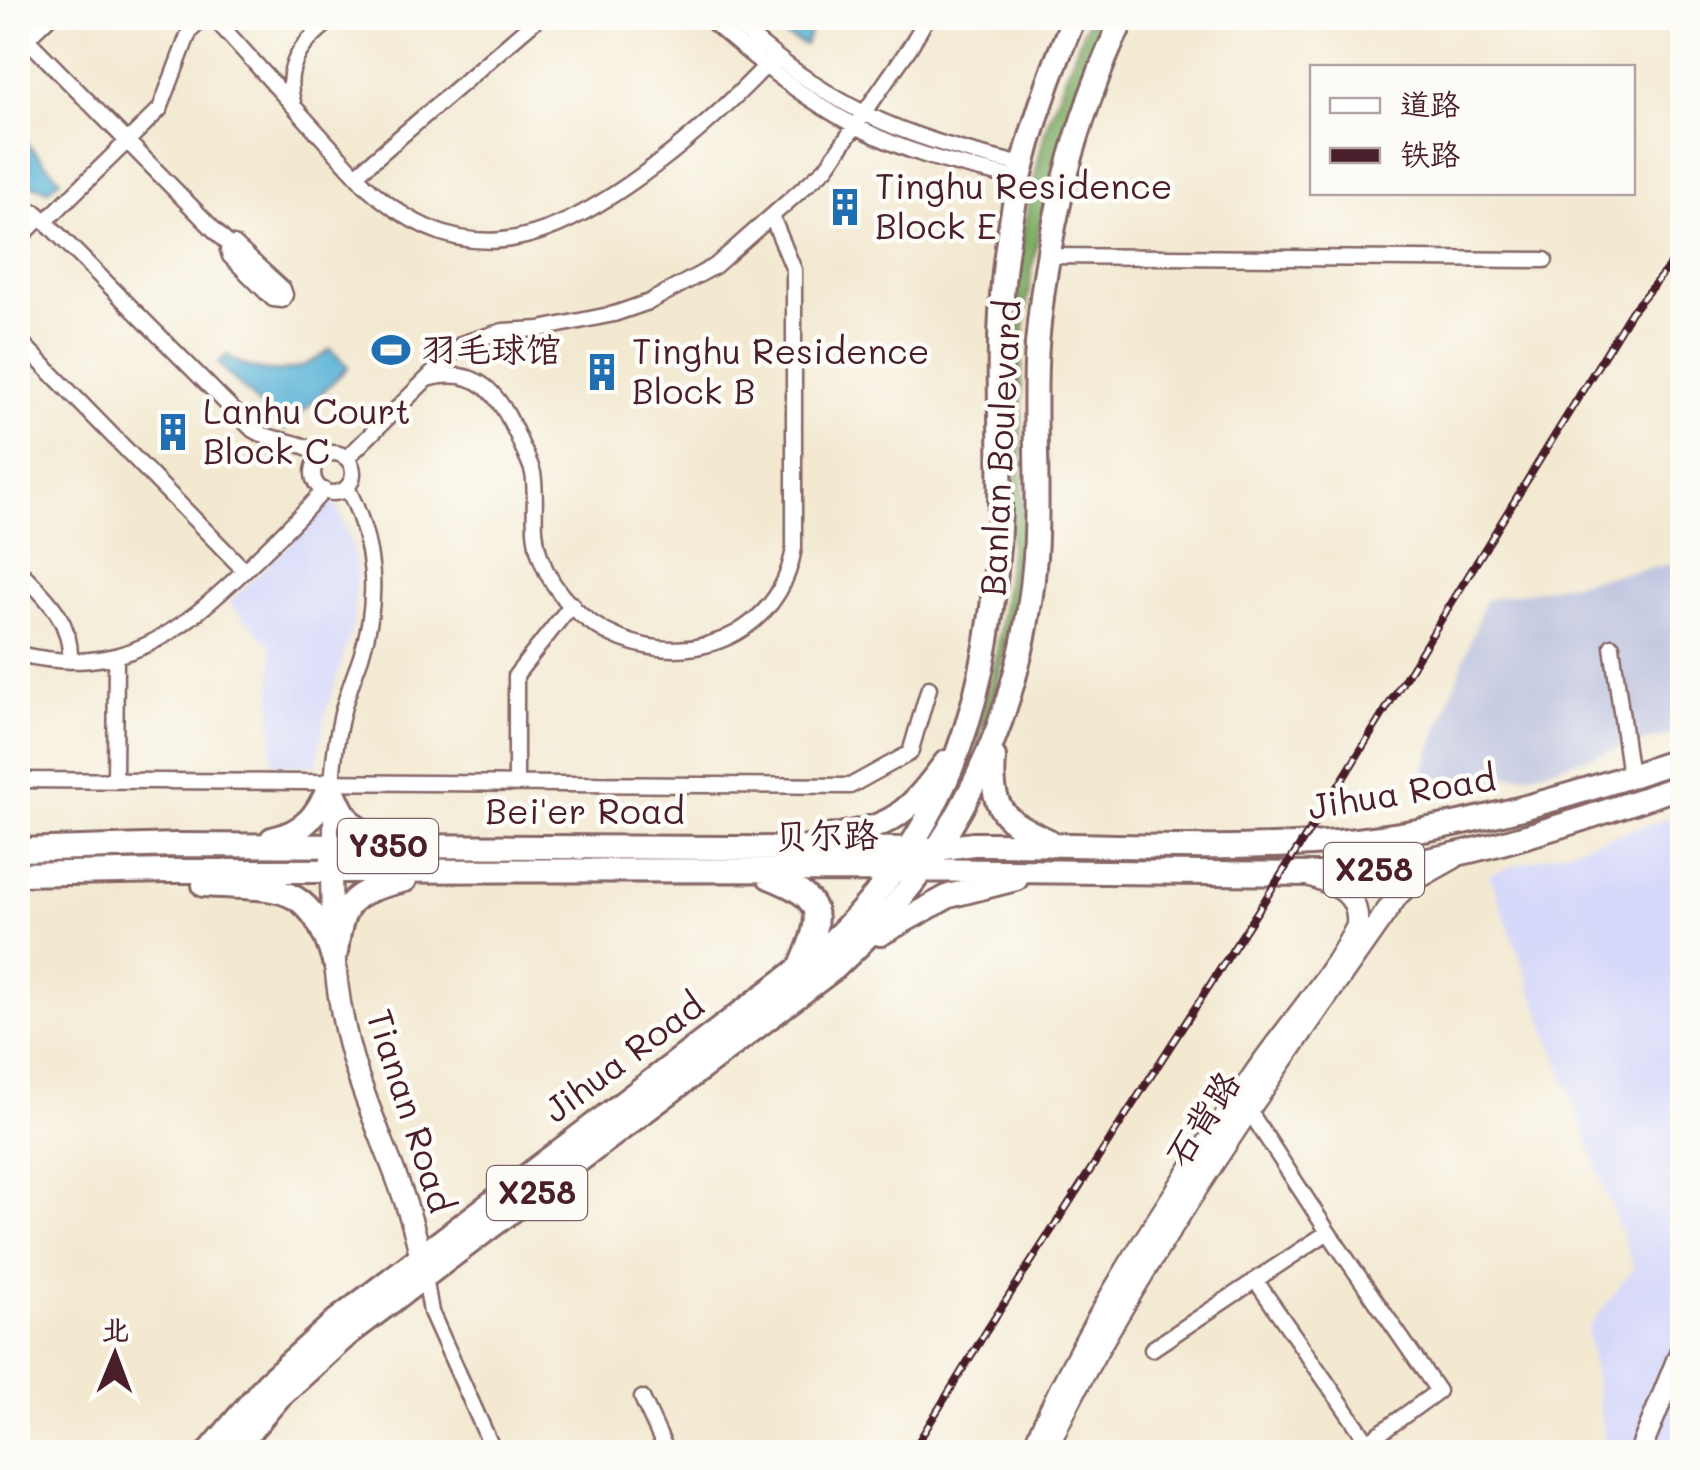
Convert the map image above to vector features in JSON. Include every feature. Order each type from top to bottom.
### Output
[{"type":"main road","name":"Banlan Boulevard","points":[[912,849],[932,816],[963,739],[984,658],[1000,507],[1001,308],[1009,233],[1021,172],[1046,88],[1074,18]]},
{"type":"main road","name":"Banlan Boulevard","points":[[856,949],[923,871],[970,796],[995,739],[1018,664],[1032,587],[1035,383],[1049,256],[1076,142],[1122,18]]},
{"type":"main road","points":[[758,848],[862,832],[884,824],[920,796],[963,739]]},
{"type":"main road","points":[[995,739],[992,786],[1001,810],[1021,828],[1054,844]]},
{"type":"main road","name":"Jihua Road","points":[[232,1452],[301,1374],[423,1267],[799,969],[851,923],[912,849],[937,850],[972,844],[1249,847],[1382,836],[1513,812],[1682,759]]},
{"type":"main road","points":[[218,845],[295,834],[322,804],[331,783]]},
{"type":"main road","points":[[331,783],[345,816],[361,832],[376,836],[471,836],[532,846]]},
{"type":"main road","name":"Jihua Road","points":[[896,870],[1306,874],[1389,868],[1458,856],[1526,838],[1682,786]]},
{"type":"main road","name":"Bei'er Road","points":[[18,850],[218,845],[912,849]]},
{"type":"main road","name":"Tianan Road","points":[[331,846],[334,961],[344,1020],[358,1078],[414,1220],[423,1267]]},
{"type":"main road","name":"石背路","points":[[1046,1452],[1084,1373],[1132,1291],[1248,1109],[1398,895],[1413,880],[1458,856]]},
{"type":"main road","name":"贝尔路","points":[[756,872],[896,870]]},
{"type":"main road","name":"X258","points":[[856,949],[948,896],[1054,870]]},
{"type":"main road","points":[[132,872],[175,882],[280,890],[295,896],[318,920],[334,961]]},
{"type":"main road","points":[[334,961],[342,916],[358,894],[448,872]]},
{"type":"main road","points":[[756,872],[796,888],[814,908],[815,933],[799,969]]},
{"type":"main road","name":"Bei'er Road","points":[[18,874],[756,872]]},
{"type":"main road","name":"石背路","points":[[1031,1452],[1064,1381],[1140,1251],[1357,926],[1354,901],[1346,891],[1306,874]]},
{"type":"main road","name":"Jihua Road","points":[[209,1452],[289,1362],[813,986],[856,949]]},
{"type":"main road","points":[[1640,1452],[1682,1348]]},
{"type":"main road","points":[[1655,1452],[1682,1385]]},
{"type":"street","points":[[48,18],[22,34],[230,246]]},
{"type":"street","points":[[178,18],[190,30]]},
{"type":"street","points":[[18,240],[160,109],[190,30],[202,18]]},
{"type":"street","points":[[214,18],[387,206],[413,222],[471,240],[532,236],[588,212],[693,135],[769,62]]},
{"type":"street","points":[[295,108],[290,81],[297,54],[314,33],[334,18]]},
{"type":"street","points":[[356,175],[538,18]]},
{"type":"street","points":[[708,18],[859,120],[1021,172]]},
{"type":"street","points":[[730,18],[769,62]]},
{"type":"street","points":[[347,458],[463,343],[503,330],[578,324],[649,302],[715,266],[826,168],[927,18]]},
{"type":"street","points":[[18,205],[43,220],[253,430],[270,438],[306,445],[322,456],[335,453],[347,458],[353,475],[347,487],[336,492],[324,490],[314,474],[322,456]]},
{"type":"street","points":[[426,379],[466,377],[479,382],[499,399],[532,473],[532,526],[540,556],[553,582],[572,604],[602,630],[626,642],[679,650],[718,641],[763,612],[785,583],[794,548],[794,270],[772,217]]},
{"type":"street","points":[[1049,256],[1545,260]]},
{"type":"street","points":[[18,339],[244,570]]},
{"type":"street","points":[[331,846],[331,783],[340,720],[369,630],[374,600],[369,542],[347,487]]},
{"type":"street","points":[[18,654],[70,661],[116,656],[148,646],[178,630],[324,490]]},
{"type":"street","points":[[18,570],[60,615],[68,633],[70,661]]},
{"type":"street","points":[[516,784],[516,676],[572,604]]},
{"type":"street","points":[[1612,646],[1630,777]]},
{"type":"street","points":[[115,781],[116,656]]},
{"type":"street","points":[[18,780],[850,786],[910,753],[929,688]]},
{"type":"street","points":[[1248,1109],[1438,1391],[1368,1442],[1256,1281]]},
{"type":"street","points":[[1152,1349],[1328,1232]]},
{"type":"street","points":[[423,1267],[431,1312],[494,1452]]},
{"type":"street","points":[[642,1398],[667,1452]]},
{"type":"shaded area","points":[[334,499],[353,545],[357,572],[353,626],[325,716],[316,766],[272,765],[272,647],[229,603]]},
{"type":"shaded area","points":[[1682,562],[1682,731],[1526,775],[1421,780],[1485,600]]},
{"type":"shaded area","points":[[1682,814],[1682,1452],[1606,1452],[1587,1329],[1634,1268],[1489,874]]},
{"type":"green space","points":[[1088,18],[1107,18],[1052,176],[1028,300],[1021,388],[1022,525],[1013,616],[1000,676],[970,763],[996,660],[1010,550],[1014,309],[1022,235],[1046,127]]},
{"type":"water","points":[[743,18],[797,18],[795,24],[811,31],[805,45]]},
{"type":"water","points":[[18,134],[60,179],[48,190],[18,180]]},
{"type":"water","points":[[330,349],[348,367],[284,430],[218,363],[227,355],[253,368],[279,371],[305,365]]},
{"type":"railway","points":[[912,1452],[1341,782],[1631,312],[1682,251]]},
{"type":"place","name":"Tinghu Residence Block E","points":[[845,207]]},
{"type":"place","name":"羽毛球馆","points":[[391,350]]},
{"type":"place","name":"Tinghu Residence Block B","points":[[602,372]]},
{"type":"place","name":"Lanhu Court Block C","points":[[173,432]]}]
